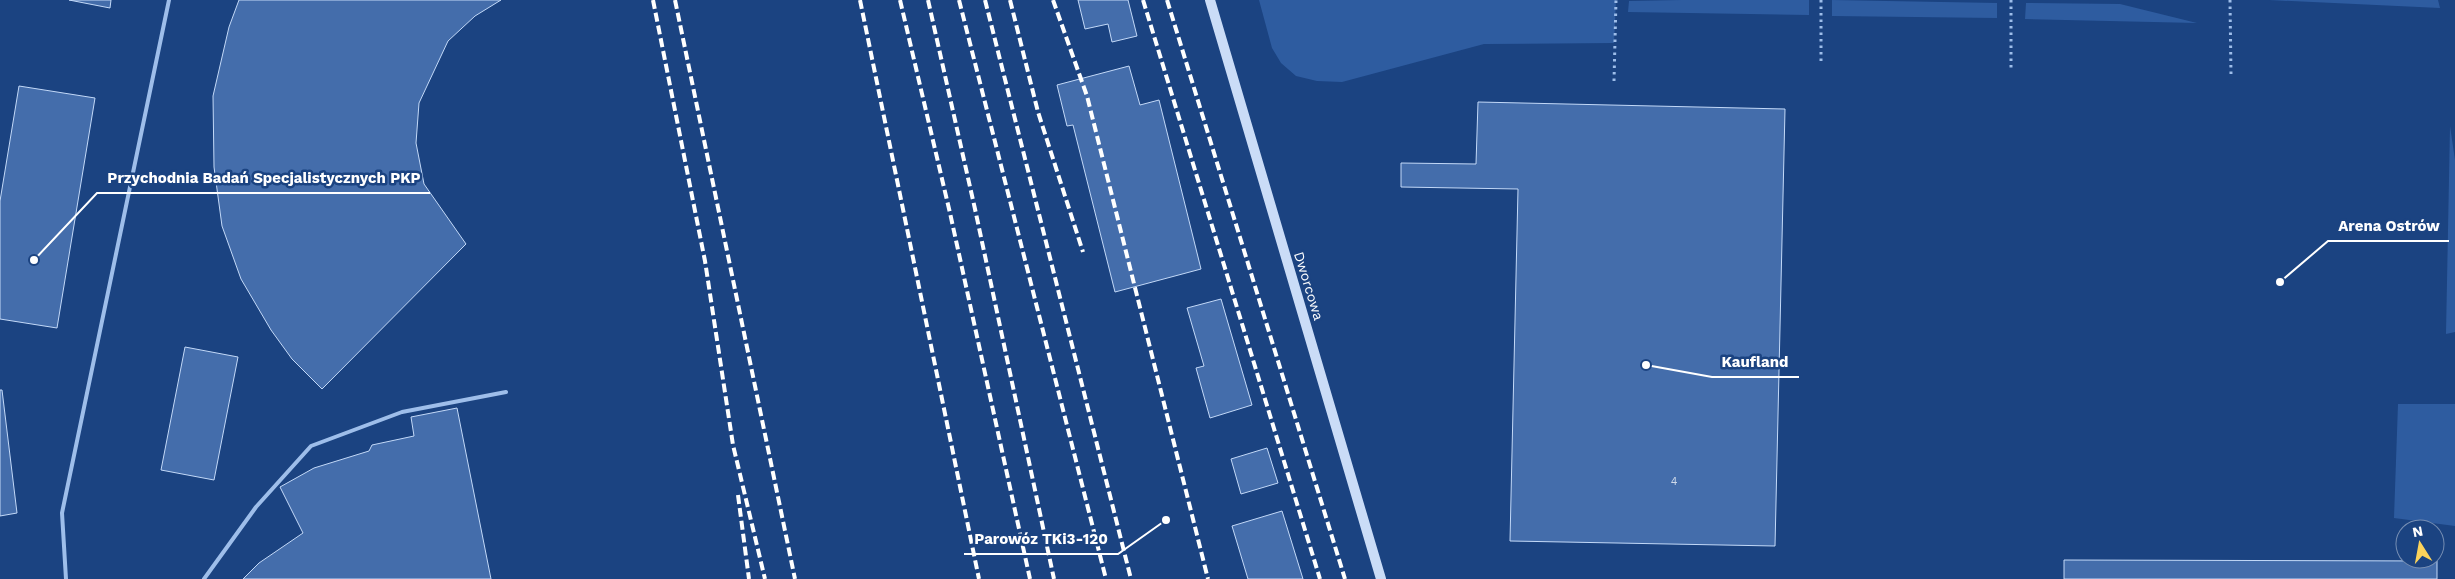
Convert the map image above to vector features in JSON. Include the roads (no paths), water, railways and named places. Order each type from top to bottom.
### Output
[{"type":"main road","name":"Dworcowa","points":[[1210,0],[1381,579]]},
{"type":"lane","points":[[66,579],[62,513],[169,0]]},
{"type":"lane","points":[[204,579],[256,507],[311,446],[402,412],[506,392]]},
{"type":"railway","points":[[653,0],[705,261],[733,445],[765,579]]},
{"type":"railway","points":[[675,0],[795,579]]},
{"type":"railway","points":[[860,0],[979,579]]},
{"type":"railway","points":[[900,0],[950,213],[1030,579]]},
{"type":"railway","points":[[928,0],[1054,579]]},
{"type":"railway","points":[[959,0],[1106,579]]},
{"type":"railway","points":[[985,0],[1131,579]]},
{"type":"railway","points":[[1010,0],[1038,112],[1083,252]]},
{"type":"railway","points":[[1053,0],[1087,96],[1208,579]]},
{"type":"railway","points":[[1143,0],[1320,579]]},
{"type":"railway","points":[[1167,0],[1345,579]]},
{"type":"railway","points":[[738,495],[749,579]]},
{"type":"place","name":"Przychodnia Badań Specjalistycznych PKP","points":[[34,260]]},
{"type":"place","name":"Arena Ostrów","points":[[2280,282]]},
{"type":"place","name":"Kaufland","points":[[1646,365]]},
{"type":"place","name":"Parowóz TKi3-120","points":[[1166,520]]}]
